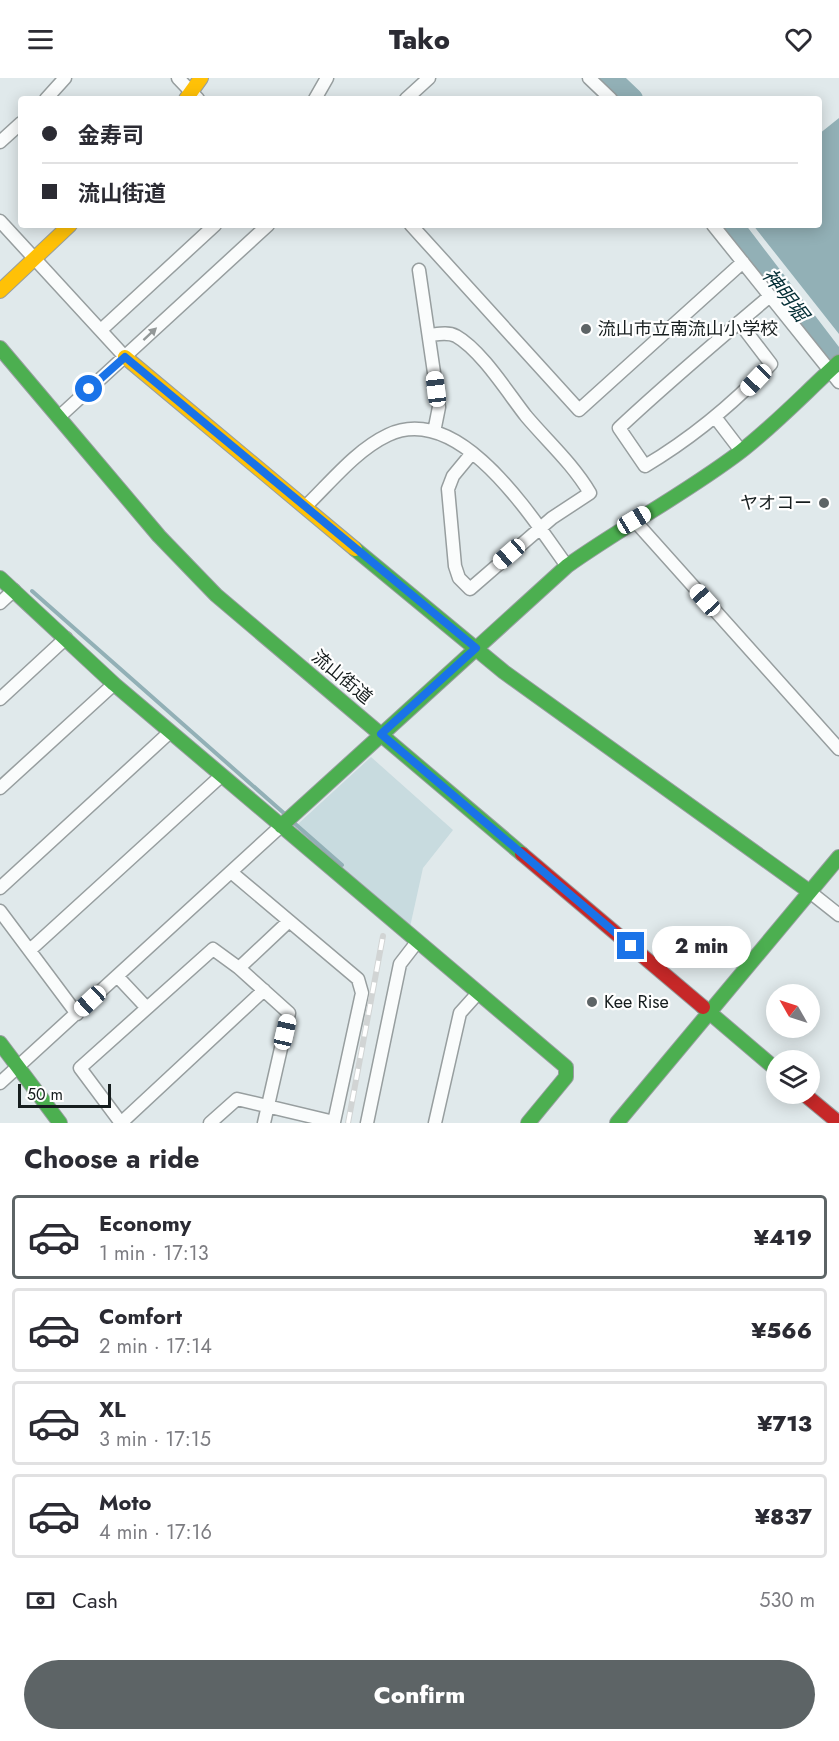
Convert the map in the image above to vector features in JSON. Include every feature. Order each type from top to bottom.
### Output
[{"type":"street","points":[[49,96],[65,78]]},
{"type":"street","points":[[178,78],[191,96]]},
{"type":"street","points":[[192,96],[201,78]]},
{"type":"street","points":[[317,96],[327,78]]},
{"type":"street","points":[[409,96],[429,78]]},
{"type":"street","points":[[589,78],[608,96]]},
{"type":"street","points":[[0,142],[18,126]]},
{"type":"street","points":[[0,221],[125,357],[504,672],[839,915]]},
{"type":"street","points":[[0,291],[67,228]]},
{"type":"street","points":[[101,330],[212,228]]},
{"type":"street","points":[[60,416],[265,228]]},
{"type":"street","points":[[414,228],[579,410],[743,262]]},
{"type":"street","points":[[715,228],[770,296],[835,366],[839,382]]},
{"type":"street","points":[[419,270],[439,407],[434,432]]},
{"type":"street","points":[[739,322],[771,364],[740,396],[715,417],[680,444],[645,466],[619,428],[739,322],[770,296]]},
{"type":"street","points":[[429,335],[444,333],[456,336],[463,342],[496,376],[527,417],[575,468],[590,493],[539,529],[470,589],[459,578],[454,566],[448,489],[453,476],[472,453]]},
{"type":"street","name":"流山街道","points":[[0,348],[60,416],[138,514],[194,574],[249,625],[766,1061]]},
{"type":"street","points":[[0,1083],[567,566],[741,451],[835,366]]},
{"type":"street","points":[[715,417],[741,451]]},
{"type":"street","points":[[305,507],[376,441],[407,429],[434,432],[452,438],[499,478],[567,566]]},
{"type":"street","points":[[634,520],[839,750]]},
{"type":"street","points":[[0,578],[114,684],[566,1067],[566,1077],[528,1123]]},
{"type":"street","points":[[0,603],[14,590]]},
{"type":"street","points":[[0,699],[66,638]]},
{"type":"street","points":[[0,788],[114,684]]},
{"type":"street","points":[[0,888],[170,732]]},
{"type":"street","points":[[30,951],[221,776]]},
{"type":"street","points":[[617,1123],[839,857]]},
{"type":"street","points":[[210,1123],[237,1099],[334,1123],[345,1079],[361,985],[358,979],[231,872]]},
{"type":"street","points":[[0,911],[77,1014]]},
{"type":"street","points":[[239,968],[288,922]]},
{"type":"street","points":[[367,1123],[400,964],[417,942]]},
{"type":"street","points":[[264,990],[121,1123],[80,1068],[208,951],[217,950],[239,968],[264,990],[289,1013],[264,1123]]},
{"type":"street","points":[[117,976],[146,1007]]},
{"type":"street","points":[[435,1123],[460,1013],[478,993]]},
{"type":"street","points":[[0,1043],[60,1123]]},
{"type":"street","points":[[816,1104],[839,1123]]},
{"type":"shaded area","points":[[371,757],[453,830],[423,868],[410,927],[298,831],[298,824]]},
{"type":"water","points":[[839,118],[839,334],[755,228],[822,228],[822,132]]},
{"type":"waterway","name":"神明堀","points":[[610,78],[629,96]]},
{"type":"waterway","name":"神明堀","points":[[734,228],[839,365]]},
{"type":"waterway","points":[[32,591],[286,815]]},
{"type":"waterway","points":[[293,822],[342,865]]},
{"type":"railway","points":[[348,1123],[383,936]]},
{"type":"traffic: fast","points":[[0,348],[159,536],[216,595],[522,854]]},
{"type":"traffic: fast","points":[[281,826],[567,566],[698,482],[740,452],[778,420],[839,362]]},
{"type":"traffic: fast","points":[[355,549],[504,672],[810,892]]},
{"type":"traffic: fast","points":[[0,578],[114,684],[566,1067],[566,1077],[528,1123]]},
{"type":"traffic: fast","points":[[617,1123],[839,857]]},
{"type":"traffic: fast","points":[[703,1007],[766,1061]]},
{"type":"traffic: fast","points":[[0,1043],[60,1123]]},
{"type":"traffic: slow","points":[[188,96],[201,78]]},
{"type":"traffic: slow","points":[[0,291],[67,228]]},
{"type":"traffic: slow","points":[[125,357],[355,549]]},
{"type":"traffic: jam","points":[[522,854],[703,1007]]},
{"type":"traffic: jam","points":[[816,1104],[839,1123]]},
{"type":"place","name":"流山市立南流山小学校","points":[[586,329]]},
{"type":"place","name":"ヤオコー","points":[[824,503]]},
{"type":"place","name":"Kee Rise","points":[[592,1002]]},
{"type":"route","points":[[89,389],[125,357],[171,398],[224,437],[476,648],[381,734],[631,946]]}]
